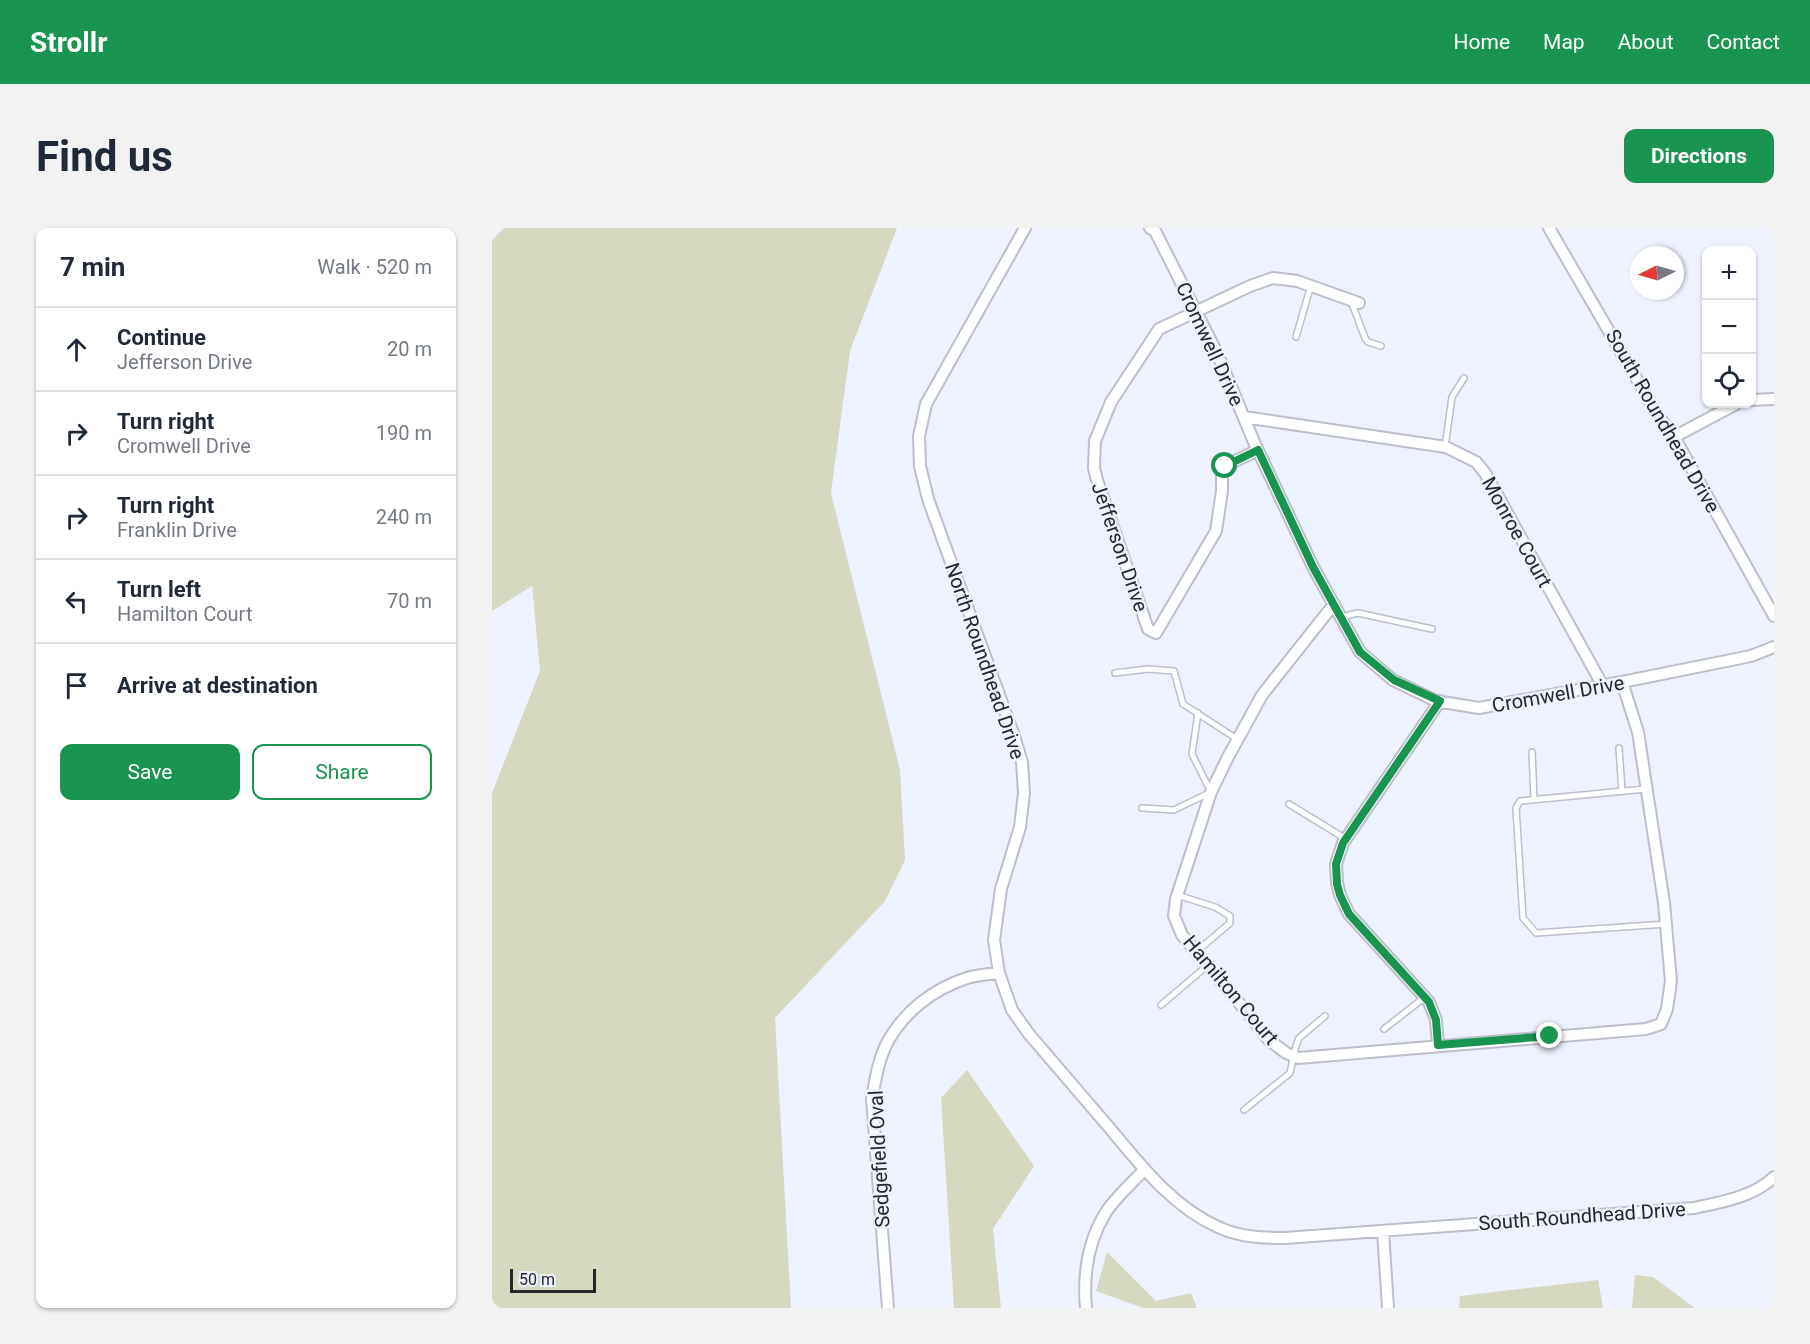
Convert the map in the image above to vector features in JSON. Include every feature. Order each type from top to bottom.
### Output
[{"type":"street","name":"North Roundhead Drive","points":[[1025,228],[926,404],[919,436],[920,466],[928,499],[1022,762],[1024,793],[1020,827],[1002,889],[994,940],[999,973],[1012,1010],[1029,1034],[1144,1170],[1185,1208],[1217,1227],[1240,1235],[1259,1238],[1383,1231]]},
{"type":"street","name":"Cromwell Drive","points":[[1150,228],[1155,231],[1217,353],[1258,450],[1313,567],[1360,652],[1394,680],[1440,701],[1479,708],[1751,656],[1774,647]]},
{"type":"street","name":"South Roundhead Drive","points":[[1549,228],[1657,414],[1674,436],[1774,616]]},
{"type":"street","points":[[1196,311],[1273,278],[1297,280],[1355,301]]},
{"type":"street","name":"Jefferson Drive","points":[[1196,311],[1159,329],[1111,402],[1095,441],[1094,468],[1097,480],[1148,629],[1156,633],[1216,531],[1222,490],[1222,472],[1225,466],[1258,450]]},
{"type":"street","points":[[1756,400],[1774,399]]},
{"type":"street","points":[[1674,436],[1728,408]]},
{"type":"street","name":"Monroe Court","points":[[1244,417],[1445,447],[1476,462],[1485,473],[1603,686]]},
{"type":"street","name":"Hamilton Court","points":[[1334,604],[1262,695],[1237,740],[1211,792],[1177,895],[1174,916],[1182,934],[1268,1039],[1286,1053],[1298,1058],[1646,1029],[1661,1024],[1667,1009],[1671,981],[1666,924],[1638,732],[1623,682]]},
{"type":"street","points":[[1438,1045],[1436,1020],[1429,1002],[1349,914],[1337,884],[1336,864],[1346,839],[1440,701]]},
{"type":"street","name":"Sedgefield Oval","points":[[888,1308],[872,1099],[878,1068],[886,1045],[902,1021],[919,1003],[942,988],[969,978],[999,973]]},
{"type":"street","points":[[1086,1308],[1084,1289],[1089,1247],[1106,1211],[1144,1170]]},
{"type":"street","name":"South Roundhead Drive","points":[[1383,1231],[1694,1208],[1730,1201],[1766,1184],[1774,1177]]},
{"type":"street","points":[[1383,1231],[1388,1308]]},
{"type":"lane","points":[[1296,337],[1311,285]]},
{"type":"lane","points":[[1355,301],[1365,338],[1368,342],[1381,346]]},
{"type":"lane","points":[[1445,447],[1452,397],[1464,378]]},
{"type":"lane","points":[[1341,617],[1358,613],[1432,629]]},
{"type":"lane","points":[[1115,673],[1148,669],[1174,671],[1184,704],[1237,740]]},
{"type":"lane","points":[[1142,808],[1174,810],[1211,792],[1192,753],[1198,713]]},
{"type":"lane","points":[[1619,748],[1622,791]]},
{"type":"lane","points":[[1532,752],[1534,799]]},
{"type":"lane","points":[[1646,789],[1520,801],[1516,808],[1523,918],[1536,933],[1666,924]]},
{"type":"lane","points":[[1289,804],[1346,839]]},
{"type":"lane","points":[[1177,895],[1215,907],[1230,916],[1230,923],[1196,951]]},
{"type":"lane","points":[[1161,1005],[1208,965]]},
{"type":"lane","points":[[1384,1029],[1425,997]]},
{"type":"lane","points":[[1244,1110],[1286,1078],[1290,1073],[1299,1038],[1325,1016]]},
{"type":"green space","points":[[504,228],[897,228],[850,351],[831,493],[900,770],[905,860],[885,901],[775,1018],[791,1308],[492,1308],[492,793],[540,671],[532,586],[492,611],[492,240]]},
{"type":"green space","points":[[967,1070],[1034,1166],[993,1229],[1001,1308],[954,1308],[941,1098]]},
{"type":"green space","points":[[1107,1252],[1156,1301],[1191,1293],[1197,1308],[1143,1308],[1096,1291]]},
{"type":"green space","points":[[1635,1275],[1653,1277],[1695,1308],[1632,1308]]},
{"type":"green space","points":[[1598,1280],[1603,1308],[1459,1308],[1460,1296]]},
{"type":"route","points":[[1225,466],[1258,450],[1313,567],[1360,652],[1394,680],[1440,701],[1343,843],[1336,864],[1337,884],[1349,914],[1429,1002],[1436,1020],[1438,1045],[1550,1036]]}]
